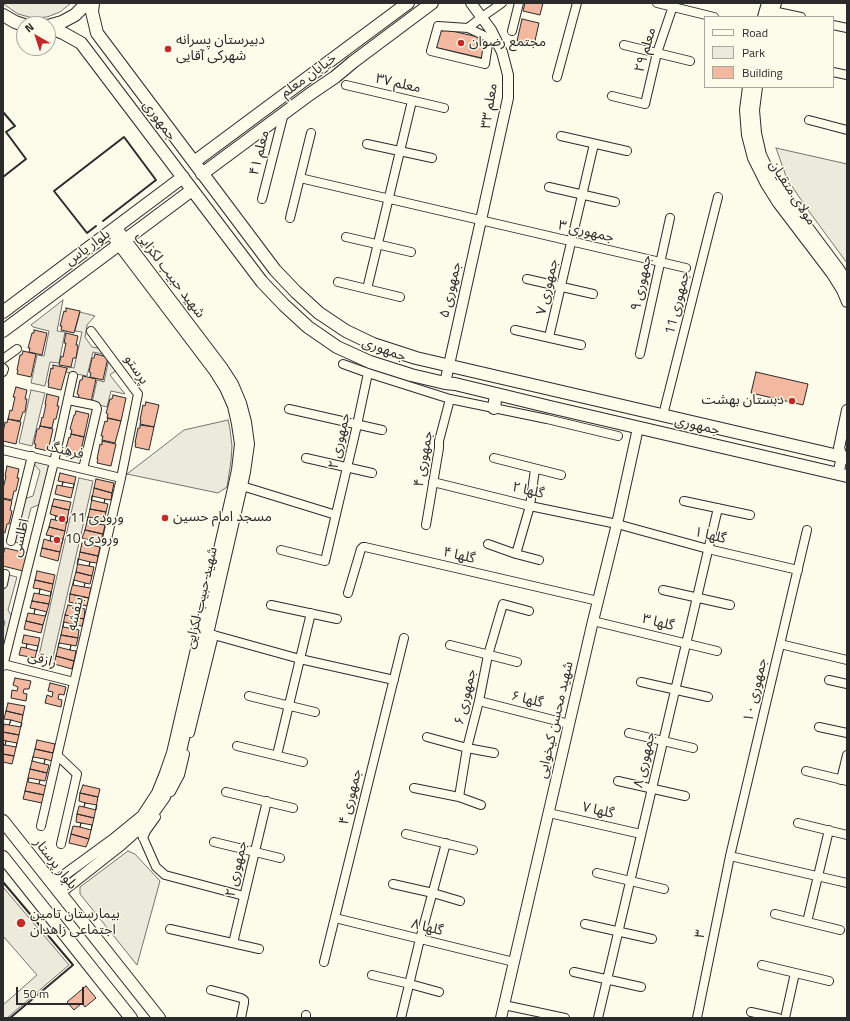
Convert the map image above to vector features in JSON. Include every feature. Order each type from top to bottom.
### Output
[{"type":"main road","points":[[56,24],[62,22],[75,14],[87,3]]},
{"type":"main road","name":"جمهوری","points":[[93,3],[92,12],[97,33],[275,270],[319,313],[346,331],[373,344],[416,358],[845,456]]},
{"type":"main road","name":"خیابان معلم","points":[[194,162],[408,3]]},
{"type":"main road","name":"خیابان معلم","points":[[202,174],[432,3]]},
{"type":"main road","points":[[3,15],[14,24]]},
{"type":"main road","name":"جمهوری","points":[[56,30],[81,43],[262,282],[308,327],[337,346],[370,362],[411,375],[842,475]]},
{"type":"main road","name":"بلوار یاس","points":[[3,312],[183,178]]},
{"type":"main road","name":"بلوار یاس","points":[[3,331],[192,190]]},
{"type":"main road","points":[[59,269],[69,281]]},
{"type":"main road","points":[[494,408],[496,394]]},
{"type":"main road","name":"بلوار پرستار","points":[[3,821],[159,1018]]},
{"type":"main road","points":[[3,857],[131,1018]]},
{"type":"street","name":"معلم ۳۳","points":[[471,3],[491,30],[502,52],[508,75],[508,98],[481,220]]},
{"type":"street","points":[[468,28],[489,38],[485,64],[431,51],[438,26],[468,28],[502,3]]},
{"type":"street","points":[[512,31],[519,3]]},
{"type":"street","points":[[557,77],[577,3]]},
{"type":"street","points":[[657,3],[674,5],[711,16]]},
{"type":"street","name":"معلم ۲۹","points":[[612,96],[645,104],[657,53],[674,5]]},
{"type":"street","points":[[770,10],[797,16]]},
{"type":"street","points":[[834,25],[847,28]]},
{"type":"street","points":[[624,45],[690,61]]},
{"type":"street","points":[[834,72],[847,75]]},
{"type":"street","name":"معلم ۳۷","points":[[346,85],[444,108]]},
{"type":"street","name":"مولای متقیان","points":[[748,88],[745,110],[747,135],[753,158],[766,184],[778,203],[832,274],[842,290],[847,302]]},
{"type":"street","name":"مولای متقیان","points":[[757,88],[754,110],[756,134],[761,155],[773,180],[847,282]]},
{"type":"street","points":[[367,289],[412,101]]},
{"type":"street","name":"معلم ۴۱","points":[[262,199],[284,113]]},
{"type":"street","points":[[809,120],[847,130]]},
{"type":"street","points":[[290,218],[311,133]]},
{"type":"street","points":[[561,136],[627,151]]},
{"type":"street","points":[[367,144],[432,158]]},
{"type":"street","name":"جمهوری ۷","points":[[549,338],[594,144]]},
{"type":"street","name":"جمهوری ۳","points":[[300,178],[686,268]]},
{"type":"street","points":[[550,187],[615,202]]},
{"type":"street","name":"جمهوری 11","points":[[663,415],[718,197]]},
{"type":"street","name":"جمهوری ۹","points":[[640,354],[670,218]]},
{"type":"street","name":"جمهوری ۵","points":[[445,383],[481,220]]},
{"type":"street","name":"شهید حبیب لکزایی","points":[[56,888],[148,822],[165,797],[180,756],[207,634],[234,500],[240,444],[233,406],[225,388],[113,229]]},
{"type":"street","points":[[346,238],[411,252]]},
{"type":"street","name":"شهید حبیب لکزایی","points":[[122,242],[222,367],[233,384],[243,410],[249,444],[242,486],[234,500]]},
{"type":"street","points":[[527,279],[593,294]]},
{"type":"street","points":[[338,282],[400,297]]},
{"type":"street","points":[[516,330],[581,345]]},
{"type":"street","name":"پرستو","points":[[91,331],[138,394],[121,478]]},
{"type":"street","points":[[3,359],[17,349]]},
{"type":"street","points":[[343,364],[450,399],[618,436]]},
{"type":"street","points":[[3,368],[3,372]]},
{"type":"street","name":"جمهوری ۲","points":[[281,550],[325,561],[368,373]]},
{"type":"street","name":"اطلسی","points":[[3,664],[54,462],[73,376]]},
{"type":"street","name":"جمهوری ۴","points":[[426,525],[439,441],[450,399]]},
{"type":"street","points":[[68,400],[93,405],[96,406],[97,409],[83,469]]},
{"type":"street","points":[[289,409],[382,430]]},
{"type":"street","points":[[842,475],[845,456],[839,448],[847,410]]},
{"type":"street","name":"شهید محسن کیخوایی","points":[[501,1018],[593,621],[618,524],[638,428]]},
{"type":"street","name":"فرهنگ","points":[[3,450],[121,478]]},
{"type":"street","points":[[11,541],[32,456]]},
{"type":"street","points":[[306,458],[372,473]]},
{"type":"street","points":[[494,458],[561,475]]},
{"type":"street","points":[[516,554],[530,506],[535,468]]},
{"type":"street","name":"بنفشه","points":[[41,826],[121,478]]},
{"type":"street","name":"گلها ۲","points":[[433,482],[530,506],[618,524]]},
{"type":"street","points":[[242,486],[336,515]]},
{"type":"street","points":[[684,501],[750,515]]},
{"type":"street","name":"جمهوری ۸","points":[[598,1018],[718,508]]},
{"type":"street","name":"گلها ۱","points":[[618,524],[708,549],[798,570]]},
{"type":"street","name":"جمهوری ۱۰","points":[[730,856],[807,530]]},
{"type":"street","points":[[488,544],[539,560]]},
{"type":"street","name":"گلها ۴","points":[[348,593],[361,549],[362,547],[365,547],[598,601]]},
{"type":"street","points":[[3,584],[5,574]]},
{"type":"street","points":[[663,590],[730,605]]},
{"type":"street","name":"جمهوری ۶","points":[[458,797],[467,748],[479,701],[488,655],[503,604],[529,611]]},
{"type":"street","points":[[271,605],[337,619]]},
{"type":"street","points":[[277,755],[311,613]]},
{"type":"street","name":"گلها ۳","points":[[593,621],[717,651]]},
{"type":"street","points":[[207,634],[300,659],[394,680]]},
{"type":"street","name":"جمهوری ۴","points":[[324,962],[404,638]]},
{"type":"street","points":[[780,644],[847,660]]},
{"type":"street","points":[[450,645],[517,662]]},
{"type":"street","name":"رازقی","points":[[3,664],[74,682]]},
{"type":"street","points":[[829,680],[847,684]]},
{"type":"street","points":[[641,682],[708,697]]},
{"type":"street","points":[[249,696],[315,712]]},
{"type":"street","name":"گلها ۶","points":[[479,701],[569,724]]},
{"type":"street","points":[[819,726],[847,733]]},
{"type":"street","points":[[629,733],[693,748]]},
{"type":"street","points":[[427,737],[467,748],[494,753]]},
{"type":"street","points":[[237,746],[303,762]]},
{"type":"street","points":[[57,755],[77,774],[61,844]]},
{"type":"street","points":[[806,771],[844,781],[847,755]]},
{"type":"street","points":[[618,781],[685,796]]},
{"type":"street","points":[[414,788],[458,797],[481,805]]},
{"type":"street","points":[[226,792],[292,808]]},
{"type":"street","name":"جمهوری ۲","points":[[233,943],[267,801]]},
{"type":"street","name":"گلها ۷","points":[[549,813],[641,834]]},
{"type":"street","points":[[798,823],[847,835]]},
{"type":"street","points":[[138,830],[156,868],[166,875],[244,896]]},
{"type":"street","points":[[807,922],[829,830]]},
{"type":"street","points":[[406,834],[473,850]]},
{"type":"street","points":[[214,842],[280,858]]},
{"type":"street","points":[[401,1018],[446,843]]},
{"type":"street","points":[[730,856],[847,883]]},
{"type":"street","name":"۳","points":[[697,1018],[730,856]]},
{"type":"street","points":[[597,873],[664,888]]},
{"type":"street","points":[[393,884],[460,901]]},
{"type":"street","points":[[775,914],[840,930]]},
{"type":"street","name":"گلها ۸","points":[[335,918],[514,962]]},
{"type":"street","points":[[585,924],[652,939]]},
{"type":"street","points":[[170,929],[259,949]]},
{"type":"street","points":[[762,965],[829,981]]},
{"type":"street","points":[[574,972],[641,987]]},
{"type":"street","points":[[785,1018],[795,973]]},
{"type":"street","points":[[372,975],[439,992]]},
{"type":"street","points":[[210,990],[244,1000],[240,1018]]},
{"type":"street","points":[[504,1005],[564,1018]]},
{"type":"street","points":[[751,1012],[778,1018]]},
{"type":"green space","points":[[3,3],[71,3],[60,12],[50,16],[26,16],[18,14]]},
{"type":"green space","points":[[776,148],[847,164],[847,263],[787,179]]},
{"type":"green space","points":[[63,300],[57,331],[65,332],[59,363],[50,362],[45,386],[31,383],[37,355],[44,356],[49,331],[33,327],[31,325]]},
{"type":"green space","points":[[80,312],[95,316],[87,325],[85,337],[92,347],[103,349],[107,355],[93,352],[87,376],[66,372],[68,367],[74,368],[82,332],[75,331]]},
{"type":"green space","points":[[109,358],[118,369],[110,375],[125,394],[111,391],[107,407],[92,403],[97,380],[104,382]]},
{"type":"green space","points":[[31,390],[45,393],[32,446],[19,443]]},
{"type":"green space","points":[[228,420],[232,446],[231,461],[227,487],[218,493],[127,474],[184,430]]},
{"type":"green space","points":[[31,460],[54,462],[43,503],[31,508],[22,544],[11,541],[21,500],[33,496],[40,471]]},
{"type":"green space","points":[[79,478],[93,481],[52,662],[38,660]]},
{"type":"green space","points":[[5,574],[17,577],[8,610],[14,620],[3,664],[3,629],[5,622],[3,619],[3,584]]},
{"type":"green space","points":[[128,851],[135,854],[160,881],[137,965],[80,894],[80,887]]},
{"type":"green space","name":"بیمارستان تامین اجتماعی زاهدان","points":[[3,887],[69,965],[7,1018],[3,1018],[3,1005],[37,975],[3,936]]},
{"type":"building","points":[[525,3],[543,3],[540,15],[523,11]]},
{"type":"building","points":[[522,19],[539,23],[534,45],[517,41]]},
{"type":"building","name":"مجتمع رضوان","points":[[439,28],[487,39],[482,58],[434,47]]},
{"type":"building","points":[[66,308],[80,311],[74,333],[61,330],[62,326],[60,326],[64,311],[66,312]]},
{"type":"building","points":[[34,330],[47,333],[42,355],[29,352],[30,348],[28,348]]},
{"type":"building","points":[[66,333],[78,336],[76,358],[73,358],[71,367],[59,365],[61,356],[63,357],[66,343],[64,343]]},
{"type":"building","points":[[23,351],[36,354],[31,377],[17,374],[20,355],[22,355]]},
{"type":"building","points":[[95,354],[108,357],[103,380],[90,377],[91,373],[89,372],[92,358],[94,358]]},
{"type":"building","points":[[53,365],[67,368],[61,390],[48,387],[51,368],[53,369]]},
{"type":"building","points":[[756,372],[808,384],[803,405],[751,393]]},
{"type":"building","points":[[83,376],[96,379],[91,402],[78,399],[79,395],[77,394],[80,380],[82,380]]},
{"type":"building","points":[[16,387],[27,390],[25,412],[23,412],[20,421],[8,419],[10,410],[12,411],[15,397],[13,397]]},
{"type":"building","points":[[47,394],[59,397],[57,406],[59,406],[52,428],[40,426],[42,417],[43,418]]},
{"type":"building","points":[[113,395],[126,398],[121,421],[107,418],[108,414],[106,413],[110,399],[112,399]]},
{"type":"building","points":[[146,402],[159,405],[154,427],[140,424],[143,405],[145,406]]},
{"type":"building","points":[[76,411],[89,414],[84,437],[71,434],[72,430],[70,429]]},
{"type":"building","points":[[108,418],[121,421],[115,443],[102,440],[103,436],[101,436],[105,421],[107,422]]},
{"type":"building","points":[[8,419],[21,422],[16,444],[3,441],[5,422],[7,423]]},
{"type":"building","points":[[140,425],[154,427],[149,450],[135,447],[138,428],[140,428]]},
{"type":"building","points":[[40,426],[53,429],[48,451],[35,448],[36,444],[34,444],[37,429],[39,429]]},
{"type":"building","points":[[71,434],[84,437],[79,459],[66,456],[67,452],[65,452]]},
{"type":"building","points":[[102,441],[116,444],[111,466],[97,463],[100,444],[102,445]]},
{"type":"building","points":[[7,466],[19,469],[17,478],[19,478],[12,500],[3,498]]},
{"type":"building","points":[[60,473],[76,477],[71,498],[55,494],[57,485],[62,486],[63,482],[58,481]]},
{"type":"building","points":[[96,479],[114,483],[112,493],[94,488]]},
{"type":"building","points":[[63,482],[74,484],[73,488],[62,486]]},
{"type":"building","points":[[94,488],[112,493],[111,500],[105,499],[104,503],[108,504],[106,512],[90,509]]},
{"type":"building","points":[[92,496],[105,499],[104,503],[91,500]]},
{"type":"building","points":[[3,499],[12,501],[10,510],[12,511],[5,533],[3,532]]},
{"type":"building","points":[[54,499],[71,502],[69,510],[52,506]]},
{"type":"building","name":"ورودی 11","points":[[52,506],[69,510],[65,531],[49,527],[51,519],[55,520],[56,516],[50,514]]},
{"type":"building","points":[[90,509],[106,512],[104,520],[99,519],[98,524],[105,525],[103,534],[85,530]]},
{"type":"building","points":[[56,516],[68,518],[67,523],[55,520]]},
{"type":"building","points":[[88,517],[99,519],[98,524],[87,521]]},
{"type":"building","name":"ورودی 10","points":[[49,527],[65,531],[60,552],[42,548],[44,539],[50,541],[51,536],[46,535]]},
{"type":"building","points":[[85,530],[103,534],[101,543],[82,538]]},
{"type":"building","points":[[51,536],[63,539],[62,543],[50,541]]},
{"type":"building","points":[[82,543],[100,547],[98,556],[80,552]]},
{"type":"building","points":[[5,548],[27,553],[23,571],[3,566],[3,555]]},
{"type":"building","points":[[42,548],[60,552],[58,561],[40,556]]},
{"type":"building","points":[[80,552],[98,556],[97,563],[90,562],[89,566],[94,567],[92,576],[76,572]]},
{"type":"building","points":[[78,559],[90,562],[89,566],[77,564]]},
{"type":"building","points":[[37,571],[55,575],[53,584],[35,580]]},
{"type":"building","points":[[76,572],[92,576],[90,584],[85,583],[84,587],[91,588],[89,598],[70,594]]},
{"type":"building","points":[[35,580],[53,584],[49,604],[32,601],[34,593],[39,594],[40,589],[33,588]]},
{"type":"building","points":[[74,580],[85,583],[84,587],[73,585]]},
{"type":"building","points":[[40,589],[51,592],[50,596],[39,594]]},
{"type":"building","points":[[70,594],[89,598],[87,606],[69,602]]},
{"type":"building","points":[[32,601],[49,604],[43,625],[26,621],[28,613],[34,614],[35,609],[30,608]]},
{"type":"building","points":[[68,605],[85,609],[84,619],[65,615]]},
{"type":"building","points":[[35,609],[47,612],[45,616],[34,614]]},
{"type":"building","points":[[65,615],[84,619],[82,626],[76,625],[75,629],[79,630],[78,638],[61,635]]},
{"type":"building","points":[[26,621],[43,625],[41,633],[24,629]]},
{"type":"building","points":[[64,622],[76,625],[75,629],[63,627]]},
{"type":"building","points":[[24,635],[40,638],[35,658],[19,655],[21,647],[26,648],[27,644],[22,643]]},
{"type":"building","points":[[61,635],[78,638],[76,646],[71,645],[70,650],[76,651],[74,661],[56,656]]},
{"type":"building","points":[[59,643],[71,645],[70,650],[58,647]]},
{"type":"building","points":[[27,644],[38,646],[37,651],[26,648]]},
{"type":"building","points":[[56,656],[74,661],[72,669],[54,664]]},
{"type":"building","points":[[15,678],[31,681],[29,689],[24,689],[23,693],[27,694],[26,701],[11,698],[12,690],[17,691],[18,687],[13,685]]},
{"type":"building","points":[[50,683],[66,687],[64,695],[59,694],[58,699],[62,700],[61,707],[45,703],[47,695],[52,697],[53,692],[48,691]]},
{"type":"building","points":[[8,703],[25,706],[23,715],[6,711]]},
{"type":"building","points":[[6,711],[23,715],[19,735],[3,732],[4,724],[9,725],[11,720],[4,719]]},
{"type":"building","points":[[11,720],[22,723],[21,727],[9,725]]},
{"type":"building","points":[[3,732],[19,735],[14,756],[3,754],[3,745],[5,745],[6,741],[3,740]]},
{"type":"building","points":[[37,740],[55,744],[53,753],[35,749]]},
{"type":"building","points":[[6,741],[17,743],[16,747],[5,745]]},
{"type":"building","points":[[35,749],[53,753],[52,761],[45,759],[44,764],[49,765],[47,773],[30,769]]},
{"type":"building","points":[[3,754],[14,756],[12,764],[3,762]]},
{"type":"building","points":[[33,757],[45,759],[44,764],[32,761]]},
{"type":"building","points":[[30,769],[47,773],[45,781],[40,780],[39,784],[46,786],[44,795],[25,791]]},
{"type":"building","points":[[29,778],[40,780],[39,784],[28,782]]},
{"type":"building","points":[[83,785],[100,789],[98,797],[80,793]]},
{"type":"building","points":[[25,791],[44,795],[42,803],[23,799]]},
{"type":"building","points":[[80,793],[98,797],[94,818],[77,814],[79,806],[84,807],[85,803],[79,801]]},
{"type":"building","points":[[85,803],[97,805],[96,810],[84,807]]},
{"type":"building","points":[[77,814],[94,818],[89,839],[71,834],[73,826],[80,827],[81,823],[76,822]]},
{"type":"building","points":[[81,823],[92,825],[91,830],[80,827]]},
{"type":"building","points":[[71,834],[89,839],[86,847],[69,843]]},
{"type":"building","points":[[86,986],[96,998],[85,1007],[82,1003],[74,1010],[67,1002]]},
{"type":"wall","points":[[3,112],[15,126],[6,132],[26,159],[3,177]]},
{"type":"wall","points":[[96,226],[87,233],[54,191],[124,137],[156,180],[103,221]]},
{"type":"wall","points":[[3,882],[73,965],[10,1018]]},
{"type":"place","name":"مجتمع رضوان","points":[[461,43]]},
{"type":"place","name":"دبیرستان پسرانه شهرکی آقایی","points":[[168,49]]},
{"type":"place","name":"دبستان بهشت","points":[[792,401]]},
{"type":"place","name":"مسجد امام حسین","points":[[165,518]]},
{"type":"place","name":"ورودی 11","points":[[62,519]]},
{"type":"place","name":"ورودی 10","points":[[57,540]]},
{"type":"place","name":"بیمارستان تامین اجتماعی زاهدان","points":[[21,923]]}]
